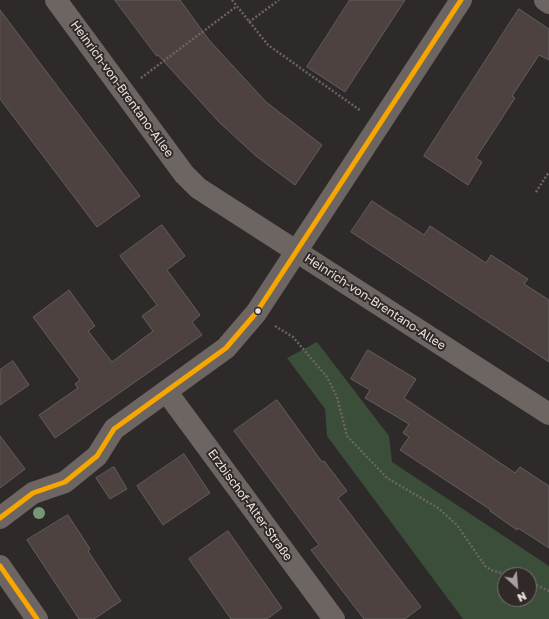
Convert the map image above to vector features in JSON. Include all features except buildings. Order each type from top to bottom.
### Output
[{"type":"street","name":"Heinrich-von-Brentano-Allee","points":[[56,0],[184,174],[198,188],[549,414]]},
{"type":"street","points":[[0,518],[33,493],[65,482],[98,456],[114,429],[226,348],[256,314],[461,0]]},
{"type":"street","points":[[545,0],[549,3]]},
{"type":"street","name":"Erzbischof-Alter-Straße","points":[[166,391],[334,619]]},
{"type":"street","points":[[0,566],[37,619]]},
{"type":"path","points":[[232,0],[268,45],[379,124]]},
{"type":"path","points":[[249,22],[279,0]]},
{"type":"path","points":[[124,92],[237,6]]},
{"type":"path","points":[[536,192],[549,172]]},
{"type":"path","points":[[256,314],[293,337],[327,378],[336,397],[347,436],[370,462],[388,478],[438,508],[457,524],[485,566],[497,572]]},
{"type":"path","points":[[537,586],[549,591]]},
{"type":"green space","points":[[317,342],[389,436],[392,462],[549,566],[549,619],[463,619],[327,436],[325,409],[287,358]]},
{"type":"transit line","points":[[0,518],[33,493],[65,482],[97,456],[114,429],[226,348],[256,313],[461,0]]},
{"type":"transit line","points":[[0,566],[37,619]]}]
